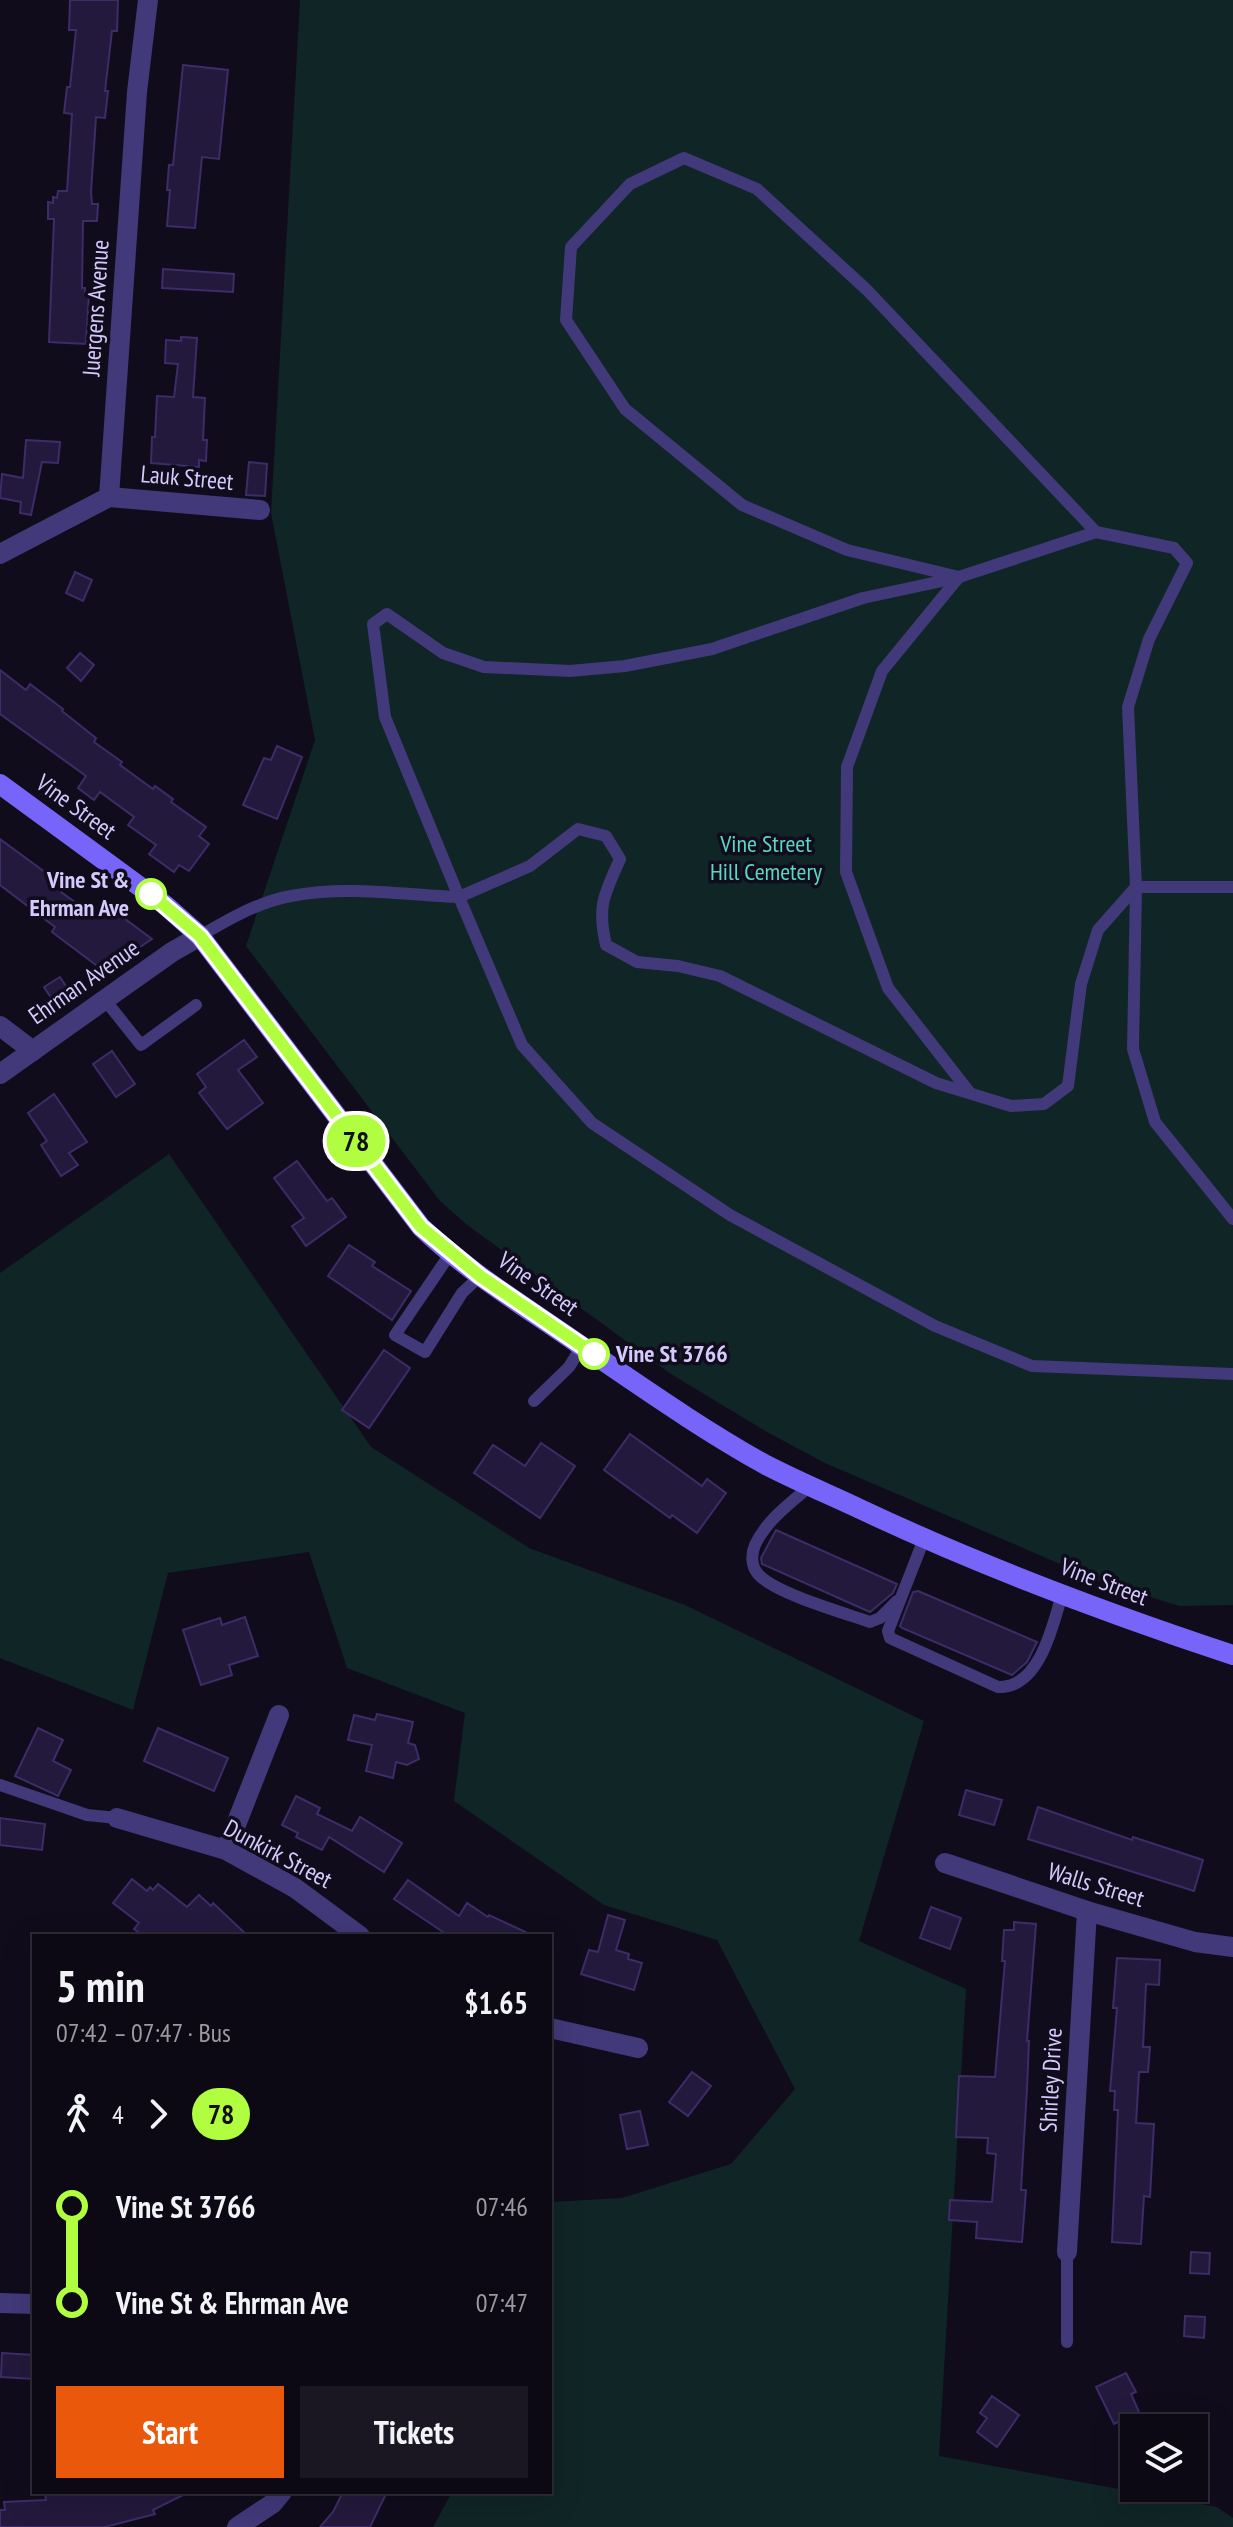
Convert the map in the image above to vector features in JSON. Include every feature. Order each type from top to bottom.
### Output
[{"type":"main road","name":"Vine Street","points":[[0,784],[165,905],[200,936],[421,1227],[480,1276],[751,1455],[809,1487],[924,1539],[1121,1618],[1233,1655]]},
{"type":"street","name":"Juergens Avenue","points":[[109,497],[137,92],[148,0]]},
{"type":"street","name":"Lauk Street","points":[[109,497],[260,510]]},
{"type":"street","points":[[0,554],[109,497]]},
{"type":"street","name":"Ehrman Avenue","points":[[0,1074],[172,952],[200,936]]},
{"type":"street","points":[[0,1026],[33,1051]]},
{"type":"street","points":[[226,1850],[279,1715]]},
{"type":"street","name":"Dunkirk Street","points":[[117,1818],[226,1850],[295,1888],[357,1934]]},
{"type":"street","name":"Walls Street","points":[[945,1863],[1087,1911],[1195,1942],[1233,1947]]},
{"type":"street","name":"Shirley Drive","points":[[1067,2252],[1087,1911]]},
{"type":"street","points":[[552,2028],[638,2048]]},
{"type":"street","points":[[0,2303],[32,2304]]},
{"type":"street","points":[[237,2527],[272,2504],[280,2494]]},
{"type":"lane","points":[[959,577],[847,550],[742,505],[625,409],[566,320],[571,247],[630,184],[684,158],[757,189],[867,290],[1096,532]]},
{"type":"lane","points":[[1233,1219],[1155,1122],[1133,1049],[1136,887],[1128,707],[1149,639],[1187,563],[1174,548],[1096,532],[959,577],[863,598],[712,649],[625,666],[570,671],[484,667],[443,653],[387,614],[373,624],[385,717],[522,1045],[592,1123],[730,1215],[935,1326],[1032,1366],[1233,1374]]},
{"type":"lane","points":[[959,577],[882,671],[847,767],[846,872],[888,988],[970,1094]]},
{"type":"lane","points":[[200,936],[243,911],[291,896],[342,891],[459,897],[530,866],[578,829],[606,836],[620,859],[606,890],[600,919],[606,945],[637,962],[678,966],[720,976],[936,1083],[1011,1106],[1044,1104],[1068,1086],[1081,984],[1098,930],[1136,887],[1233,887]]},
{"type":"lane","points":[[105,1000],[141,1045],[196,1005]]},
{"type":"lane","points":[[450,1254],[395,1335],[425,1352],[462,1293],[480,1276]]},
{"type":"lane","points":[[534,1401],[569,1367],[582,1346]]},
{"type":"lane","points":[[809,1487],[764,1530],[754,1546],[753,1566],[759,1575],[769,1583],[799,1596],[870,1622],[880,1618],[901,1597]]},
{"type":"lane","points":[[924,1539],[888,1631],[890,1638],[998,1687],[1025,1680],[1034,1667],[1053,1625],[1062,1594]]},
{"type":"lane","points":[[0,1785],[87,1815],[117,1818]]},
{"type":"lane","points":[[1067,2252],[1067,2342]]},
{"type":"green space","name":"Vine Street Hill Cemetery","points":[[300,0],[1233,0],[1233,1605],[1179,1606],[1100,1581],[825,1463],[671,1374],[466,1224],[440,1201],[246,946],[315,740],[271,513]]},
{"type":"green space","points":[[169,1154],[371,1447],[529,1548],[685,1605],[924,1721],[859,1941],[966,1989],[939,2456],[1120,2489],[1120,2502],[1190,2502],[1217,2507],[1233,2518],[1233,2527],[433,2527],[451,2494],[552,2494],[552,2202],[622,2198],[731,2164],[795,2089],[717,1940],[604,1905],[454,1801],[465,1713],[347,1668],[309,1552],[168,1573],[133,1710],[0,1658],[0,1273]]},
{"type":"building","points":[[70,0],[118,0],[117,31],[112,31],[105,91],[108,91],[105,118],[96,117],[91,192],[92,204],[98,204],[97,221],[83,221],[82,288],[89,293],[86,344],[49,342],[54,219],[48,219],[48,202],[53,203],[58,191],[67,191],[72,114],[64,113],[76,30],[69,30]]},
{"type":"building","points":[[183,65],[228,70],[219,159],[202,157],[195,228],[167,226],[169,165],[173,165]]},
{"type":"building","points":[[163,269],[234,274],[233,292],[162,288]]},
{"type":"building","points":[[181,337],[197,338],[193,397],[205,398],[203,440],[207,440],[206,461],[199,460],[199,467],[151,463],[157,396],[174,397],[178,364],[165,363],[166,340],[181,341]]},
{"type":"building","points":[[26,440],[60,442],[58,463],[42,462],[31,515],[20,513],[21,502],[0,498],[2,474],[23,478]]},
{"type":"building","points":[[249,462],[267,464],[265,496],[246,495]]},
{"type":"building","points":[[75,572],[92,580],[83,601],[66,593]]},
{"type":"building","points":[[80,653],[94,665],[81,681],[67,668]]},
{"type":"building","points":[[0,670],[26,690],[30,684],[63,709],[96,738],[94,742],[122,762],[120,765],[153,789],[155,786],[173,799],[171,802],[206,827],[199,836],[209,844],[189,871],[179,865],[174,872],[149,854],[156,845],[128,825],[134,817],[100,792],[94,800],[78,788],[86,776],[0,714]]},
{"type":"building","points":[[277,746],[302,757],[277,819],[243,805],[264,758],[271,760]]},
{"type":"building","points":[[0,839],[65,887],[61,892],[93,915],[102,902],[152,939],[104,971],[52,932],[55,927],[0,885]]},
{"type":"building","points":[[60,977],[71,994],[55,1004],[44,987]]},
{"type":"building","points":[[244,1040],[257,1057],[238,1070],[263,1103],[227,1129],[199,1093],[206,1087],[197,1074]]},
{"type":"building","points":[[112,1051],[135,1084],[116,1097],[93,1064]]},
{"type":"building","points":[[54,1094],[87,1142],[69,1153],[78,1165],[61,1176],[41,1145],[47,1141],[28,1113]]},
{"type":"building","points":[[297,1161],[327,1201],[332,1198],[346,1217],[306,1246],[292,1226],[304,1218],[274,1178]]},
{"type":"building","points":[[349,1245],[375,1262],[372,1266],[411,1291],[392,1320],[328,1276]]},
{"type":"building","points":[[384,1350],[410,1368],[369,1428],[342,1410]]},
{"type":"building","points":[[630,1434],[702,1486],[707,1479],[726,1493],[697,1533],[672,1515],[670,1518],[604,1470]]},
{"type":"building","points":[[541,1443],[575,1466],[540,1518],[474,1473],[493,1445],[525,1466]]},
{"type":"building","points":[[776,1530],[897,1584],[893,1593],[870,1612],[762,1564],[761,1558]]},
{"type":"building","points":[[918,1591],[1037,1642],[1027,1662],[1012,1675],[902,1628],[900,1626],[913,1592]]},
{"type":"building","points":[[245,1617],[258,1656],[229,1665],[232,1675],[201,1685],[183,1630],[220,1618],[222,1625]]},
{"type":"building","points":[[377,1714],[413,1722],[408,1743],[415,1745],[419,1759],[407,1765],[396,1762],[393,1778],[366,1771],[372,1745],[348,1740],[354,1715],[375,1720]]},
{"type":"building","points":[[38,1728],[63,1740],[53,1761],[71,1770],[58,1796],[15,1776]]},
{"type":"building","points":[[158,1728],[228,1758],[214,1791],[144,1761]]},
{"type":"building","points":[[966,1790],[1002,1800],[994,1825],[959,1815]]},
{"type":"building","points":[[296,1796],[320,1808],[317,1814],[352,1831],[360,1817],[402,1843],[384,1872],[329,1837],[322,1850],[296,1837],[298,1833],[282,1825]]},
{"type":"building","points":[[1038,1807],[1132,1840],[1133,1837],[1203,1860],[1194,1891],[1028,1839]]},
{"type":"building","points":[[0,1818],[45,1824],[42,1850],[0,1845]]},
{"type":"building","points":[[132,1879],[147,1891],[158,1884],[187,1907],[199,1895],[211,1906],[213,1903],[246,1934],[141,1934],[134,1929],[139,1923],[113,1903]]},
{"type":"building","points":[[408,1880],[459,1916],[467,1903],[488,1917],[530,1934],[446,1934],[394,1899]]},
{"type":"building","points":[[931,1907],[961,1918],[950,1949],[920,1938]]},
{"type":"building","points":[[608,1915],[625,1920],[616,1950],[629,1954],[628,1959],[642,1963],[634,1990],[581,1974],[589,1950],[598,1952]]},
{"type":"building","points":[[1014,1922],[1036,1924],[1027,2041],[1021,2190],[1026,2190],[1022,2242],[976,2238],[977,2222],[949,2220],[950,2200],[992,2202],[996,2154],[987,2153],[988,2138],[956,2137],[959,2076],[995,2077],[1005,1961],[1002,1961],[1004,1930],[1014,1930]]},
{"type":"building","points":[[1117,1958],[1160,1960],[1159,1985],[1146,1984],[1143,2047],[1150,2047],[1148,2072],[1139,2072],[1136,2123],[1154,2124],[1150,2197],[1144,2196],[1141,2244],[1112,2242],[1118,2110],[1114,2110],[1115,2091],[1110,2091],[1117,2008],[1113,2008]]},
{"type":"building","points":[[692,2072],[711,2086],[688,2116],[669,2102]]},
{"type":"building","points":[[640,2111],[648,2145],[627,2149],[620,2115]]},
{"type":"building","points":[[1191,2252],[1210,2253],[1209,2274],[1190,2273]]},
{"type":"building","points":[[1185,2316],[1205,2317],[1204,2338],[1184,2336]]},
{"type":"building","points":[[2,2353],[32,2355],[32,2379],[1,2377]]},
{"type":"building","points":[[1126,2373],[1136,2392],[1131,2394],[1139,2412],[1120,2414],[1120,2421],[1114,2424],[1096,2387]]},
{"type":"building","points":[[992,2396],[1019,2415],[997,2447],[977,2432],[987,2418],[980,2413]]},
{"type":"building","points":[[45,2494],[185,2494],[153,2510],[155,2514],[105,2527],[0,2527],[0,2510],[5,2510],[4,2502],[46,2500]]},
{"type":"building","points":[[342,2494],[386,2494],[370,2527],[320,2527],[333,2512]]},
{"type":"bus line","name":"78","points":[[151,894],[200,936],[421,1227],[450,1254],[594,1354]]},
{"type":"place","name":"Vine St & Ehrman Ave","points":[[151,894]]},
{"type":"place","name":"Vine St 3766","points":[[594,1354]]}]
